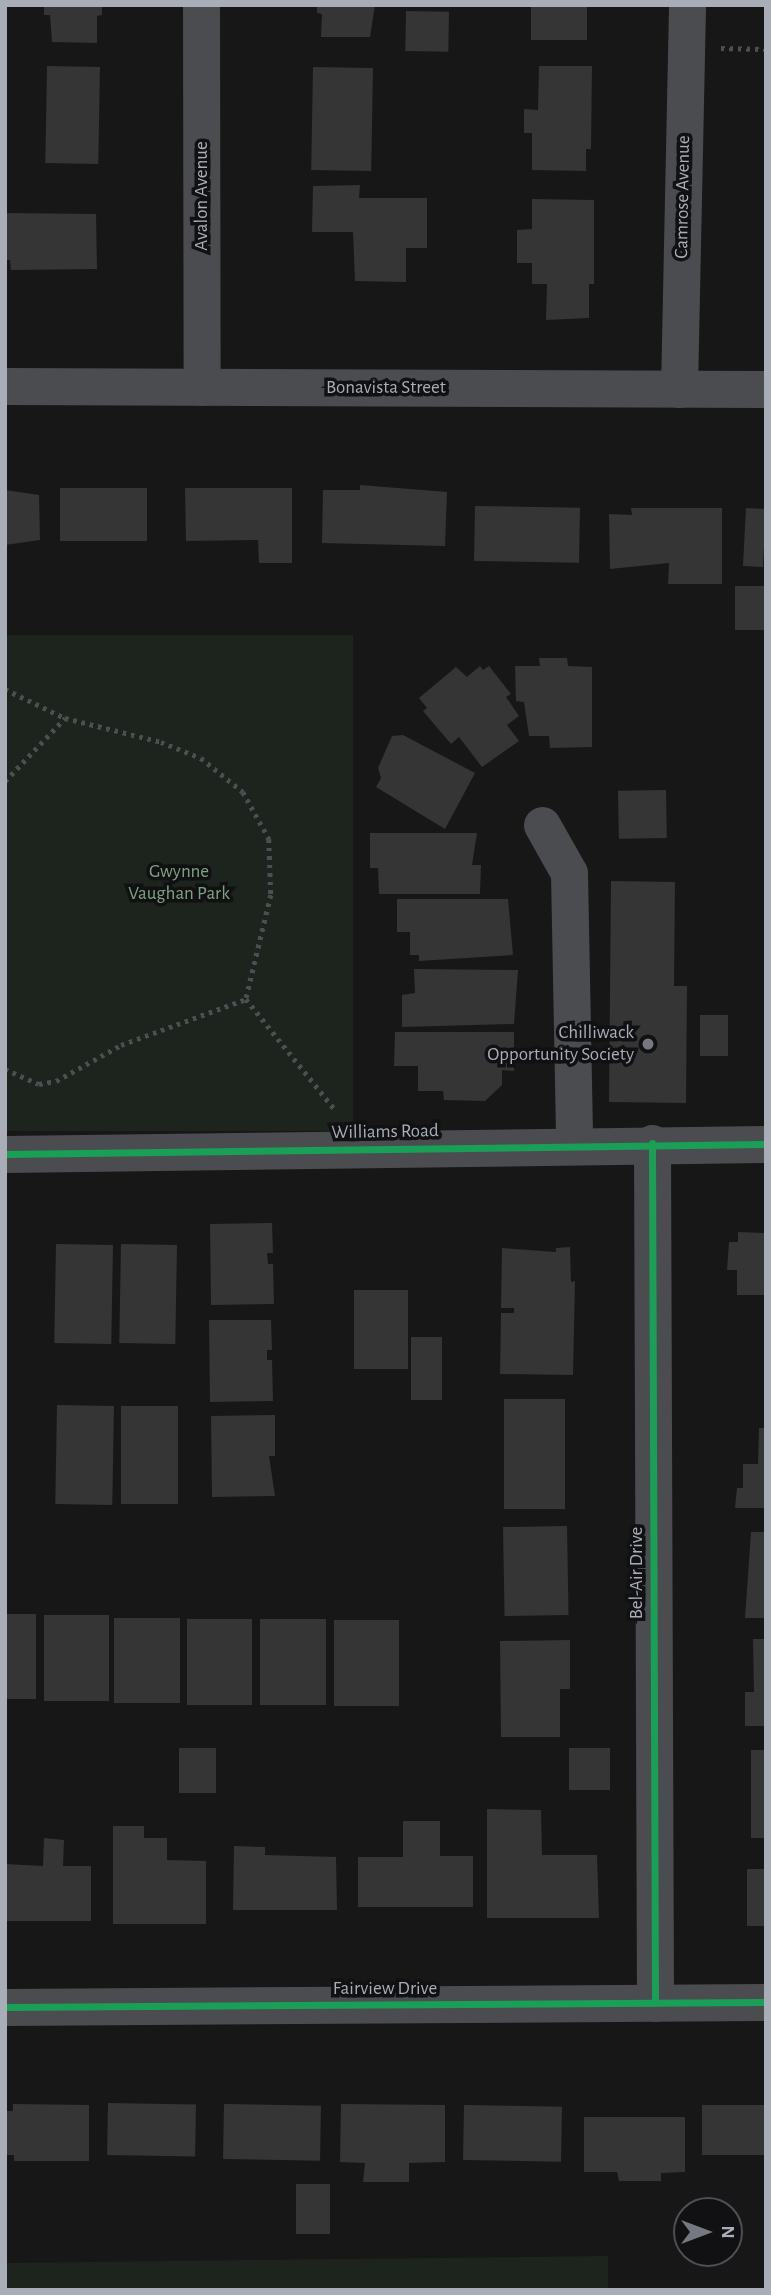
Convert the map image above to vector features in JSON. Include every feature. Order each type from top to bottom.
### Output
[{"type":"street","name":"Avalon Avenue","points":[[201,5],[202,387]]},
{"type":"street","name":"Camrose Avenue","points":[[679,388],[687,5]]},
{"type":"street","name":"Bonavista Street","points":[[5,386],[766,389]]},
{"type":"street","points":[[542,825],[569,873],[574,1144]]},
{"type":"street","name":"Bel-Air Drive","points":[[652,1143],[655,2003]]},
{"type":"street","name":"Williams Road","points":[[5,1154],[574,1144],[766,1144]]},
{"type":"street","name":"Fairview Drive","points":[[5,2007],[766,2002]]},
{"type":"path","points":[[5,689],[65,718],[161,742],[201,758],[243,792],[269,839],[271,895],[246,999]]},
{"type":"path","points":[[5,781],[65,718]]},
{"type":"path","points":[[5,1069],[39,1084],[56,1081],[121,1045],[246,999]]},
{"type":"path","points":[[246,999],[343,1120],[342,1148]]},
{"type":"green space","name":"Gwynne Vaughan Park","points":[[5,635],[353,635],[353,1131],[5,1131]]},
{"type":"green space","points":[[608,2256],[608,2290],[5,2290],[5,2263]]},
{"type":"building","points":[[44,5],[102,5],[102,15],[97,16],[97,43],[52,42],[50,15],[44,15]]},
{"type":"building","points":[[317,5],[375,5],[370,37],[321,37],[322,14],[317,13]]},
{"type":"building","points":[[531,5],[587,5],[587,40],[531,40]]},
{"type":"building","points":[[406,11],[449,12],[448,52],[405,51]]},
{"type":"building","points":[[47,66],[100,67],[98,164],[45,163]]},
{"type":"building","points":[[539,66],[592,66],[591,149],[586,149],[586,171],[532,170],[532,133],[524,133],[524,109],[538,110]]},
{"type":"building","points":[[313,67],[373,68],[371,171],[311,170]]},
{"type":"building","points":[[360,185],[359,198],[427,198],[427,248],[406,248],[406,282],[355,281],[353,232],[312,232],[313,186]]},
{"type":"building","points":[[532,199],[594,200],[594,284],[589,284],[589,318],[546,320],[547,284],[532,284],[532,263],[517,263],[517,230],[532,229]]},
{"type":"building","points":[[5,213],[96,214],[97,269],[11,270],[10,260],[5,260]]},
{"type":"building","points":[[360,485],[447,492],[445,546],[322,543],[323,490],[360,490]]},
{"type":"building","points":[[60,488],[147,488],[147,541],[60,541]]},
{"type":"building","points":[[185,488],[292,488],[292,563],[259,563],[258,540],[186,541]]},
{"type":"building","points":[[5,490],[39,495],[40,540],[5,545]]},
{"type":"building","points":[[475,506],[580,508],[579,563],[474,561]]},
{"type":"building","points":[[631,508],[722,508],[722,584],[668,584],[669,563],[610,569],[609,514],[632,515]]},
{"type":"building","points":[[746,508],[766,509],[763,567],[743,566]]},
{"type":"building","points":[[735,586],[766,586],[766,630],[735,630]]},
{"type":"building","points":[[539,658],[567,658],[568,666],[592,667],[592,747],[550,748],[549,736],[529,736],[524,702],[516,701],[515,666],[540,666]]},
{"type":"building","points":[[480,666],[483,670],[489,666],[511,694],[506,697],[519,716],[507,725],[519,741],[482,767],[459,737],[451,744],[423,711],[427,708],[419,698],[456,667],[467,677]]},
{"type":"building","points":[[403,735],[475,773],[445,829],[376,787],[381,778],[378,768],[392,736]]},
{"type":"building","points":[[666,790],[667,838],[619,839],[618,791]]},
{"type":"building","points":[[370,833],[477,833],[472,865],[481,865],[480,894],[379,894],[378,868],[370,868]]},
{"type":"building","name":"Chilliwack Opportunity Society","points":[[611,881],[675,882],[674,986],[687,986],[686,1103],[609,1102]]},
{"type":"building","points":[[397,899],[508,899],[513,955],[419,961],[419,955],[410,955],[410,932],[397,932]]},
{"type":"building","points":[[414,969],[518,970],[514,1024],[402,1027],[402,995],[415,993]]},
{"type":"building","points":[[700,1015],[728,1015],[728,1056],[700,1056]]},
{"type":"building","points":[[395,1032],[514,1032],[514,1071],[502,1070],[502,1085],[485,1101],[444,1100],[443,1091],[418,1091],[418,1066],[394,1066]]},
{"type":"building","points":[[272,1223],[273,1253],[267,1253],[268,1264],[273,1264],[274,1304],[211,1305],[210,1224]]},
{"type":"building","points":[[738,1232],[766,1233],[766,1295],[737,1295],[737,1270],[727,1270],[729,1242],[738,1242]]},
{"type":"building","points":[[56,1244],[113,1245],[111,1344],[54,1343]]},
{"type":"building","points":[[121,1244],[177,1245],[175,1344],[119,1343]]},
{"type":"building","points":[[570,1247],[571,1282],[575,1281],[573,1375],[500,1374],[501,1313],[514,1313],[514,1308],[501,1308],[502,1248],[556,1252],[556,1248]]},
{"type":"building","points":[[354,1290],[408,1290],[408,1369],[354,1369]]},
{"type":"building","points":[[209,1320],[271,1320],[272,1350],[267,1350],[267,1360],[272,1360],[273,1401],[210,1402]]},
{"type":"building","points":[[411,1337],[442,1337],[442,1400],[411,1400]]},
{"type":"building","points":[[504,1399],[565,1399],[565,1509],[504,1509]]},
{"type":"building","points":[[57,1405],[114,1406],[112,1505],[55,1504]]},
{"type":"building","points":[[121,1406],[178,1406],[178,1504],[121,1504]]},
{"type":"building","points":[[275,1415],[275,1456],[269,1456],[275,1496],[212,1497],[211,1416]]},
{"type":"building","points":[[759,1428],[766,1428],[766,1508],[735,1508],[737,1488],[743,1488],[743,1464],[758,1464]]},
{"type":"building","points":[[567,1526],[569,1615],[505,1616],[503,1527]]},
{"type":"building","points":[[751,1532],[766,1532],[766,1618],[745,1618]]},
{"type":"building","points":[[5,1614],[36,1614],[36,1699],[5,1699]]},
{"type":"building","points":[[44,1615],[109,1615],[109,1701],[44,1701]]},
{"type":"building","points":[[114,1618],[180,1618],[180,1703],[114,1703]]},
{"type":"building","points":[[187,1619],[252,1619],[252,1705],[187,1705]]},
{"type":"building","points":[[260,1619],[326,1619],[326,1705],[260,1705]]},
{"type":"building","points":[[334,1620],[399,1620],[399,1706],[334,1706]]},
{"type":"building","points":[[753,1639],[766,1639],[766,1726],[745,1726],[745,1692],[754,1692]]},
{"type":"building","points":[[570,1640],[570,1689],[560,1689],[560,1737],[501,1737],[500,1641]]},
{"type":"building","points":[[179,1748],[216,1748],[216,1793],[179,1793]]},
{"type":"building","points":[[569,1748],[610,1748],[610,1790],[569,1790]]},
{"type":"building","points":[[751,1750],[766,1750],[766,1838],[751,1838]]},
{"type":"building","points":[[487,1809],[541,1810],[542,1855],[597,1855],[599,1918],[487,1918]]},
{"type":"building","points":[[403,1821],[440,1821],[440,1856],[473,1856],[473,1907],[358,1907],[358,1857],[403,1857]]},
{"type":"building","points":[[113,1826],[144,1826],[144,1838],[167,1838],[167,1860],[206,1861],[206,1924],[113,1924]]},
{"type":"building","points":[[44,1838],[64,1840],[63,1866],[91,1866],[91,1921],[5,1921],[5,1864],[43,1866]]},
{"type":"building","points":[[234,1846],[265,1847],[265,1855],[336,1857],[337,1910],[233,1910]]},
{"type":"building","points":[[747,1869],[766,1869],[766,1926],[747,1926]]},
{"type":"building","points":[[108,2103],[196,2105],[195,2157],[107,2155]]},
{"type":"building","points":[[13,2104],[89,2105],[89,2161],[14,2161],[14,2155],[5,2155],[5,2111],[13,2111]]},
{"type":"building","points":[[224,2104],[321,2106],[320,2161],[223,2159]]},
{"type":"building","points":[[341,2104],[445,2105],[445,2162],[409,2163],[409,2182],[363,2182],[365,2163],[340,2162]]},
{"type":"building","points":[[464,2105],[562,2107],[561,2162],[463,2160]]},
{"type":"building","points":[[702,2105],[766,2105],[766,2155],[702,2155]]},
{"type":"building","points":[[584,2117],[685,2117],[685,2172],[661,2173],[661,2181],[619,2181],[617,2172],[584,2172]]},
{"type":"building","points":[[296,2184],[330,2184],[330,2234],[296,2234]]},
{"type":"cycle path","points":[[652,1143],[655,2003]]},
{"type":"cycle path","points":[[5,1154],[766,1144]]},
{"type":"cycle path","points":[[5,2007],[766,2002]]},
{"type":"place","name":"Chilliwack Opportunity Society","points":[[648,1044]]}]
